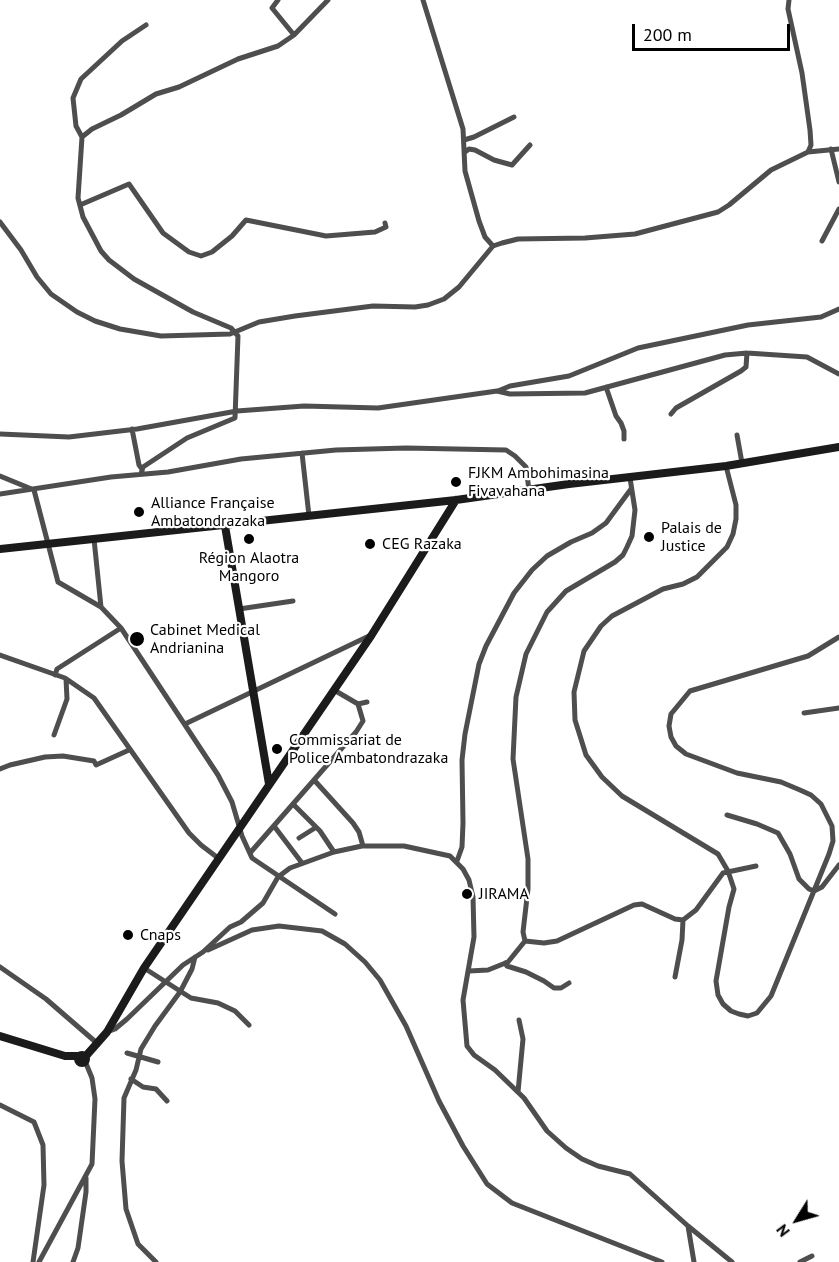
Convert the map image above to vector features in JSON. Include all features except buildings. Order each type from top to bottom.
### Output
[{"type":"street","points":[[278,0],[272,8],[294,35]]},
{"type":"street","points":[[82,137],[92,129],[156,94],[180,87],[211,70],[238,59],[278,46],[294,35],[328,0]]},
{"type":"street","points":[[423,0],[448,74],[456,111],[463,129],[465,171],[478,221],[493,246]]},
{"type":"street","points":[[788,1],[810,130],[811,145],[808,152]]},
{"type":"street","points":[[141,471],[187,438],[235,418],[238,342],[235,332],[193,312],[144,284],[109,260],[93,237],[80,205],[78,188],[82,137],[76,126],[73,98],[81,78],[122,41],[146,25]]},
{"type":"street","points":[[464,140],[514,117]]},
{"type":"street","points":[[465,153],[469,149],[475,150],[494,160],[512,165],[530,145]]},
{"type":"street","points":[[831,148],[839,182]]},
{"type":"street","points":[[0,222],[51,294],[95,321],[120,329],[160,336],[230,334],[260,322],[295,316],[373,306],[428,305],[444,298],[459,287],[493,246],[518,239],[585,238],[635,234],[718,212],[771,170],[808,152],[839,149]]},
{"type":"street","points":[[80,205],[129,184],[163,233],[189,252],[201,256],[212,252],[232,236],[246,220],[326,236],[375,232],[386,227],[385,223]]},
{"type":"street","points":[[822,241],[839,209]]},
{"type":"street","points":[[0,435],[69,437],[237,411],[304,406],[378,408],[496,391],[510,386],[569,376],[638,348],[748,325],[821,317],[839,309]]},
{"type":"street","points":[[496,391],[510,394],[585,393],[725,356],[747,353],[807,357],[839,374]]},
{"type":"street","points":[[670,414],[676,408],[746,367],[747,353]]},
{"type":"street","points":[[606,387],[615,417],[621,423],[624,431],[624,439]]},
{"type":"street","points":[[132,429],[141,471]]},
{"type":"street","points":[[736,435],[742,463]]},
{"type":"street","points":[[0,549],[456,500],[726,466],[839,447]]},
{"type":"street","points":[[0,494],[141,471],[168,472],[241,459],[302,453],[406,448],[506,450],[525,467],[529,490]]},
{"type":"street","points":[[302,453],[309,516]]},
{"type":"street","points":[[726,466],[736,505],[733,534],[727,547],[697,577],[662,590],[612,615],[601,626],[584,651],[574,692],[575,720],[586,755],[602,777],[622,796],[718,854],[728,871],[734,889],[716,981],[718,995],[723,1004],[739,1014],[748,1016],[757,1013],[771,996],[833,841],[832,826],[820,804],[810,795],[781,782],[737,773],[686,754],[676,746],[669,726],[671,714],[690,691],[807,656],[839,637]]},
{"type":"street","points":[[0,476],[34,490]]},
{"type":"street","points":[[525,941],[523,932],[528,889],[528,860],[513,759],[516,697],[526,654],[547,612],[566,591],[623,555],[632,536],[635,510],[630,478]]},
{"type":"street","points":[[457,861],[462,847],[462,760],[465,734],[479,664],[486,646],[508,603],[532,570],[547,556],[592,533],[606,523],[631,489]]},
{"type":"street","points":[[34,490],[58,582],[101,607],[121,628],[185,724],[227,793],[252,858],[335,914]]},
{"type":"street","points":[[0,1036],[65,1056],[82,1057],[98,1044],[144,968],[370,636],[456,500]]},
{"type":"street","points":[[225,526],[269,784]]},
{"type":"street","points":[[94,539],[101,607]]},
{"type":"street","points":[[239,609],[293,602]]},
{"type":"street","points":[[55,675],[57,669],[121,628]]},
{"type":"street","points":[[185,724],[370,636]]},
{"type":"street","points":[[0,655],[66,679],[94,698],[189,833],[218,858]]},
{"type":"street","points":[[54,735],[67,699],[66,679]]},
{"type":"street","points":[[333,690],[358,704],[367,702]]},
{"type":"street","points":[[250,853],[356,732],[363,721],[358,704]]},
{"type":"street","points":[[804,713],[839,708]]},
{"type":"street","points":[[0,769],[45,757],[63,756],[94,761],[96,765],[129,750]]},
{"type":"street","points":[[315,781],[353,823],[359,832],[363,846]]},
{"type":"street","points":[[294,805],[334,852]]},
{"type":"street","points":[[727,815],[778,833],[790,854],[799,879],[814,891]]},
{"type":"street","points":[[274,826],[302,863]]},
{"type":"street","points":[[299,838],[315,828]]},
{"type":"street","points":[[107,1032],[115,1029],[127,1019],[183,965],[263,903],[278,877],[290,868],[334,852],[363,846],[404,846],[450,856],[457,861],[469,880],[473,897],[474,937],[463,1000],[467,1046],[474,1055],[495,1070],[524,1098],[547,1131],[566,1148],[598,1166],[630,1174],[732,1262]]},
{"type":"street","points":[[814,891],[822,887],[839,865]]},
{"type":"street","points":[[525,941],[544,943],[557,941],[627,908],[642,904],[675,919],[683,920],[696,910],[723,873],[756,866]]},
{"type":"street","points":[[675,976],[682,940],[683,920]]},
{"type":"street","points":[[202,952],[252,930],[279,926],[322,931],[345,945],[365,962],[380,980],[406,1026],[462,1146],[487,1184],[512,1203],[662,1262]]},
{"type":"street","points":[[469,971],[488,969],[505,963],[525,941]]},
{"type":"street","points":[[156,1262],[138,1244],[126,1209],[122,1151],[124,1098],[141,1049],[154,1026],[180,992],[192,969],[195,957]]},
{"type":"street","points":[[505,963],[554,988],[561,988],[569,983]]},
{"type":"street","points":[[0,967],[46,999],[98,1044]]},
{"type":"street","points":[[144,968],[191,998],[218,1003],[235,1011],[249,1025]]},
{"type":"street","points":[[518,1092],[523,1039],[519,1020]]},
{"type":"street","points":[[127,1053],[158,1062]]},
{"type":"street","points":[[39,1262],[92,1164],[95,1099],[90,1072],[82,1057]]},
{"type":"street","points":[[131,1079],[143,1087],[156,1089],[167,1101]]},
{"type":"street","points":[[0,1105],[34,1122],[43,1145],[44,1185],[33,1262]]},
{"type":"street","points":[[73,1262],[78,1248],[86,1178]]},
{"type":"street","points":[[688,1226],[694,1262]]},
{"type":"street","points":[[800,1262],[812,1256]]},
{"type":"place","name":"FJKM Ambohimasina Fivavahana","points":[[456,482]]},
{"type":"place","name":"Alliance Française Ambatondrazaka","points":[[139,512]]},
{"type":"place","name":"Palais de Justice","points":[[649,537]]},
{"type":"place","name":"Région Alaotra Mangoro","points":[[249,539]]},
{"type":"place","name":"CEG Razaka","points":[[370,544]]},
{"type":"place","name":"Cabinet Medical Andrianina","points":[[137,639]]},
{"type":"place","name":"Commissariat de Police Ambatondrazaka","points":[[277,749]]},
{"type":"place","name":"JIRAMA","points":[[467,894]]},
{"type":"place","name":"Cnaps","points":[[128,935]]}]
